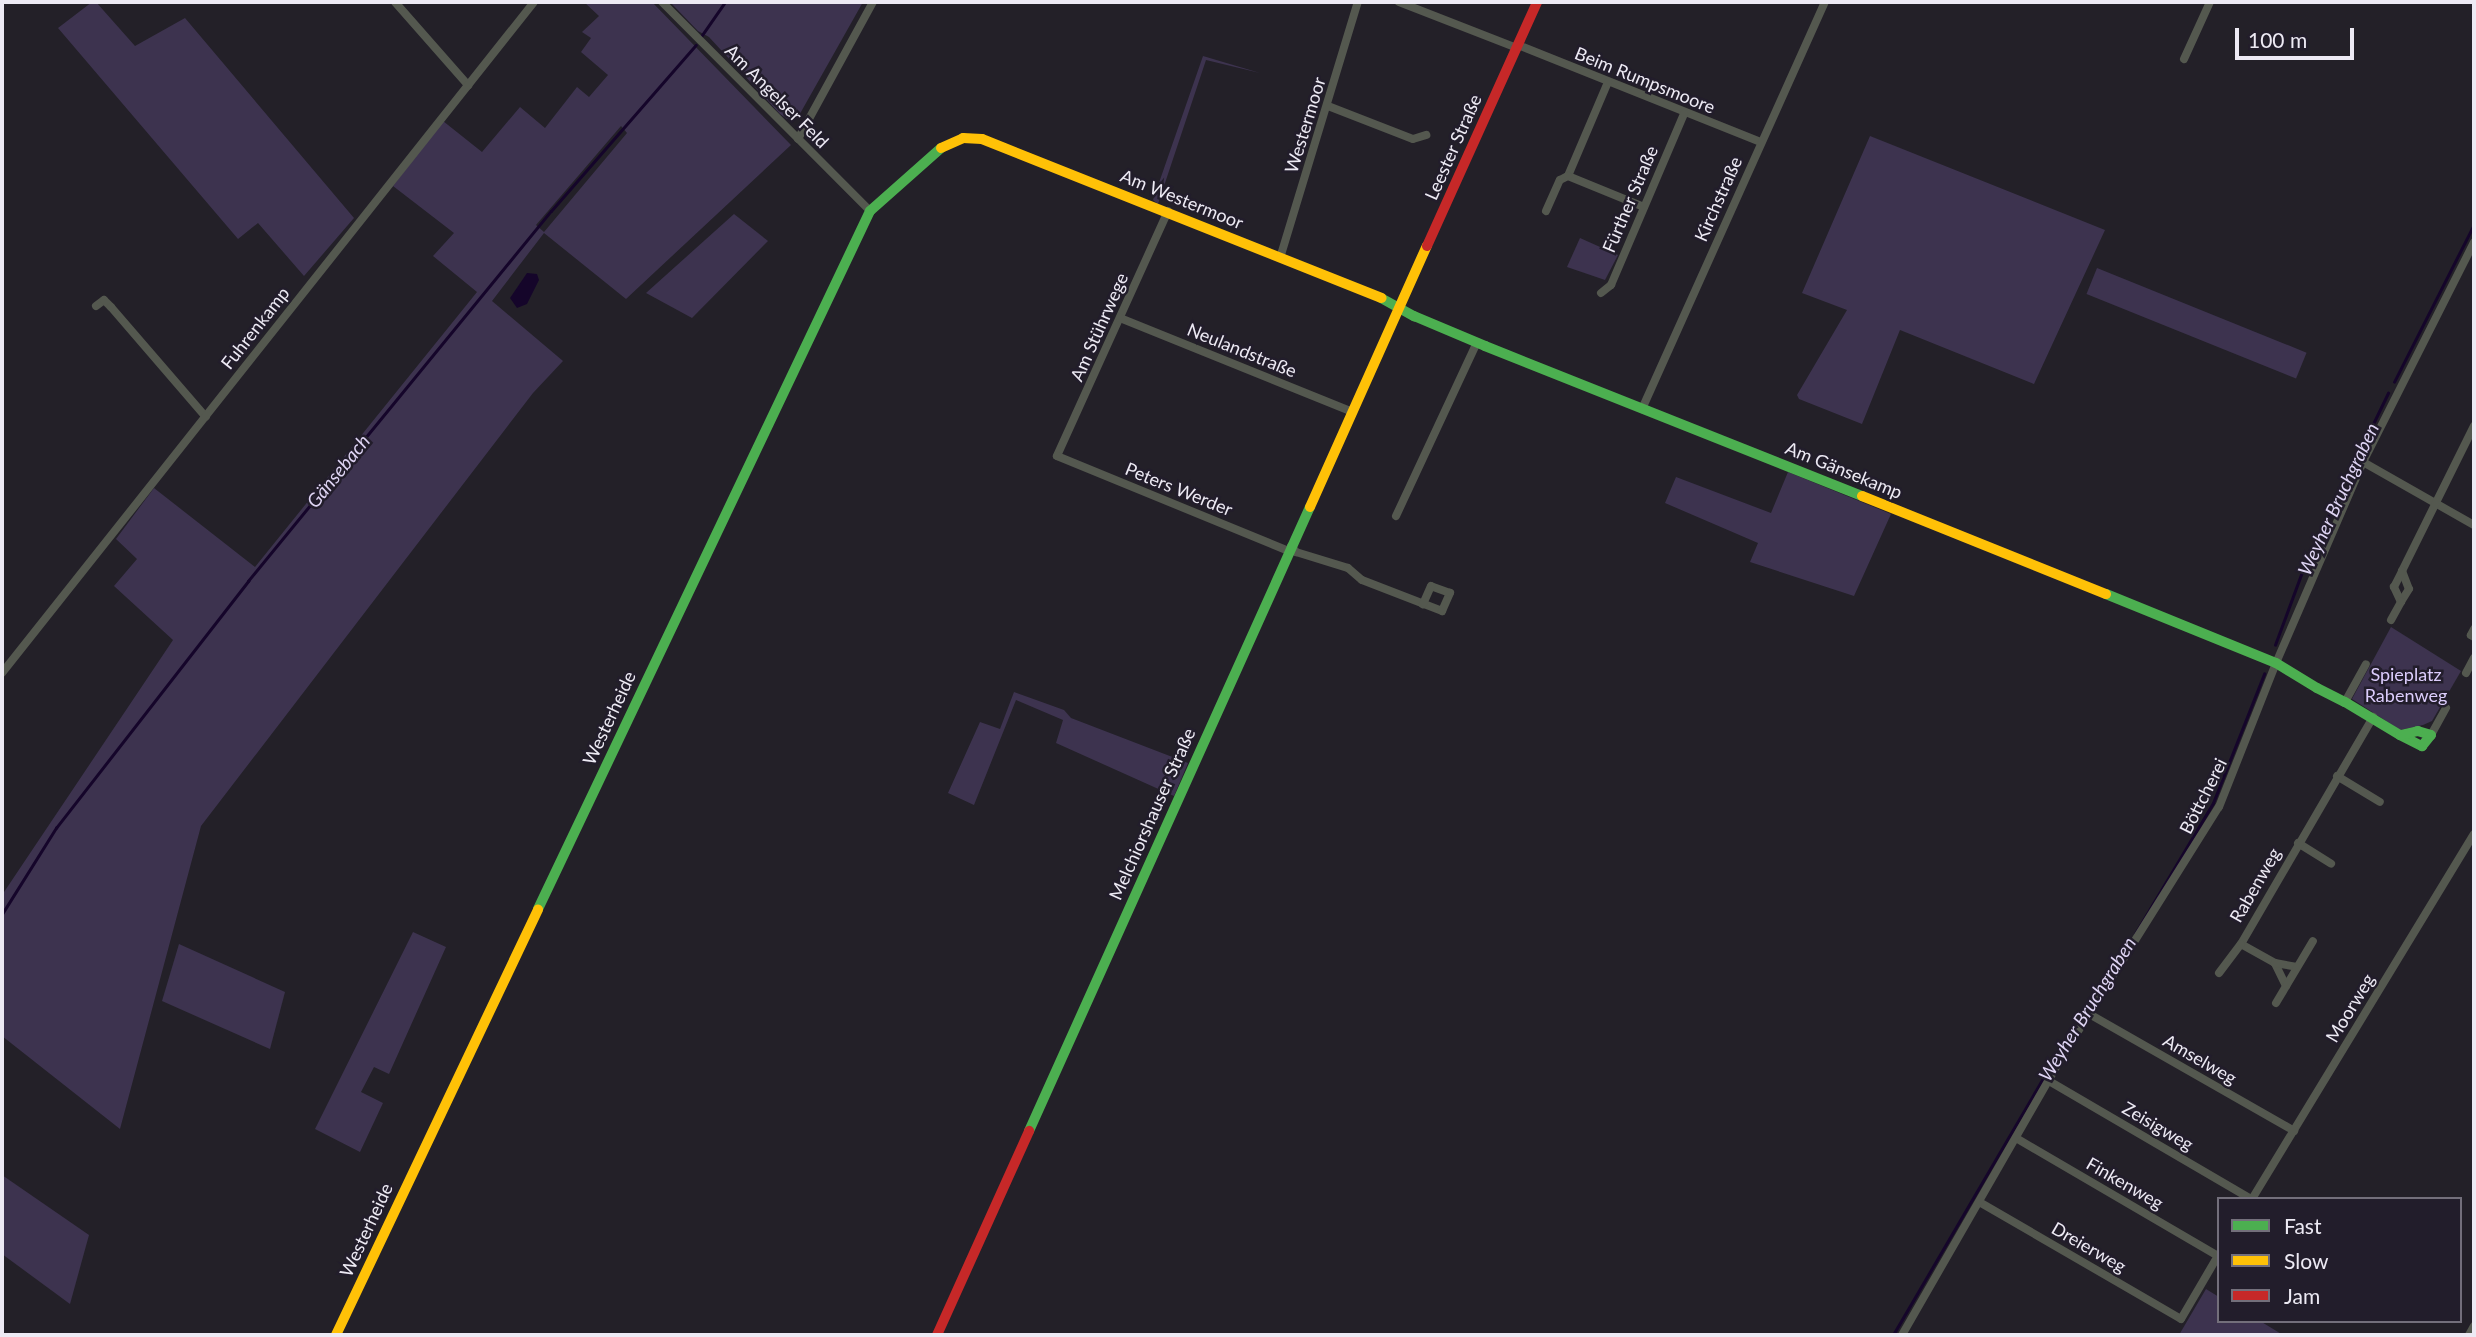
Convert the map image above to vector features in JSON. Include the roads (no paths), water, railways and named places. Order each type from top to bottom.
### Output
[{"type":"street","points":[[395,2],[468,85]]},
{"type":"street","name":"Fuhrenkamp","points":[[2,674],[534,2]]},
{"type":"street","name":"Am Angelser Feld","points":[[662,2],[870,211]]},
{"type":"street","points":[[798,139],[873,2]]},
{"type":"street","name":"Westermoor","points":[[1280,258],[1358,2]]},
{"type":"street","name":"Beim Rumpsmoore","points":[[1399,2],[1760,142]]},
{"type":"street","name":"Leester Straße","points":[[1400,307],[1536,2]]},
{"type":"street","name":"Kirchstraße","points":[[1642,409],[1825,2]]},
{"type":"street","points":[[2184,59],[2210,2]]},
{"type":"street","points":[[1546,211],[1560,180],[1568,176],[1608,82]]},
{"type":"street","points":[[1328,106],[1413,139],[1426,135]]},
{"type":"street","name":"Fürther Straße","points":[[1601,293],[1611,285],[1684,114]]},
{"type":"street","name":"Am Westermoor","points":[[949,142],[963,138],[982,139],[1168,211],[1400,307]]},
{"type":"street","name":"Westerheide","points":[[336,1335],[870,211],[949,142]]},
{"type":"street","points":[[1568,176],[1644,207]]},
{"type":"street","name":"Am Stührwege","points":[[1057,456],[1168,211]]},
{"type":"street","name":"Böttcherei","points":[[1902,1335],[1981,1203],[2049,1081],[2219,807],[2276,663],[2363,461],[2474,242]]},
{"type":"street","points":[[96,306],[104,300],[111,307],[206,417]]},
{"type":"street","name":"Am Gänsekamp","points":[[1400,307],[1414,316],[1477,342],[2276,663]]},
{"type":"street","name":"Melchiorshauser Straße","points":[[937,1335],[1400,307]]},
{"type":"street","name":"Neulandstraße","points":[[1120,318],[1353,412]]},
{"type":"street","points":[[1396,516],[1477,342]]},
{"type":"street","points":[[2401,602],[2394,587],[2474,426]]},
{"type":"street","name":"Peters Werder","points":[[1057,456],[1296,552],[1348,568],[1362,580],[1423,604]]},
{"type":"street","points":[[2363,461],[2474,525]]},
{"type":"street","points":[[2391,620],[2409,589],[2402,570]]},
{"type":"street","points":[[2474,629],[2471,635],[2474,637]]},
{"type":"street","points":[[2466,673],[2474,658]]},
{"type":"street","points":[[2276,663],[2422,746],[2446,708]]},
{"type":"street","points":[[2345,702],[2367,664]]},
{"type":"street","name":"Rabenweg","points":[[2219,973],[2241,944],[2373,717]]},
{"type":"street","points":[[2337,776],[2380,802]]},
{"type":"street","name":"Moorweg","points":[[2252,1197],[2474,834]]},
{"type":"street","name":"Rabenweg","points":[[2298,844],[2331,864]]},
{"type":"street","points":[[2276,1003],[2313,941]]},
{"type":"street","name":"Rabenweg","points":[[2241,944],[2275,963],[2297,967]]},
{"type":"street","points":[[2275,963],[2286,986]]},
{"type":"street","name":"Amselweg","points":[[2091,1015],[2294,1131]]},
{"type":"street","name":"Zeisigweg","points":[[2049,1081],[2248,1197]]},
{"type":"street","name":"Finkenweg","points":[[2016,1138],[2217,1254]]},
{"type":"street","name":"Dreierweg","points":[[1981,1203],[2181,1319],[2217,1257]]},
{"type":"street","points":[[2469,1335],[2474,1326]]},
{"type":"waterway","name":"Gänsebach","points":[[700,38],[725,2]]},
{"type":"waterway","name":"Gänsebach","points":[[2,914],[56,828],[248,581],[551,211],[696,45]]},
{"type":"waterway","name":"Weyher Bruchgraben","points":[[2394,382],[2474,224]]},
{"type":"waterway","name":"Weyher Bruchgraben","points":[[2275,645],[2305,564],[2388,393]]},
{"type":"waterway","name":"Weyher Bruchgraben","points":[[2135,934],[2213,803],[2264,674]]},
{"type":"waterway","name":"Weyher Bruchgraben","points":[[1893,1335],[2054,1059],[2072,1034]]},
{"type":"park label","name":"Spieplatz Rabenweg","points":[[2406,685]]}]
